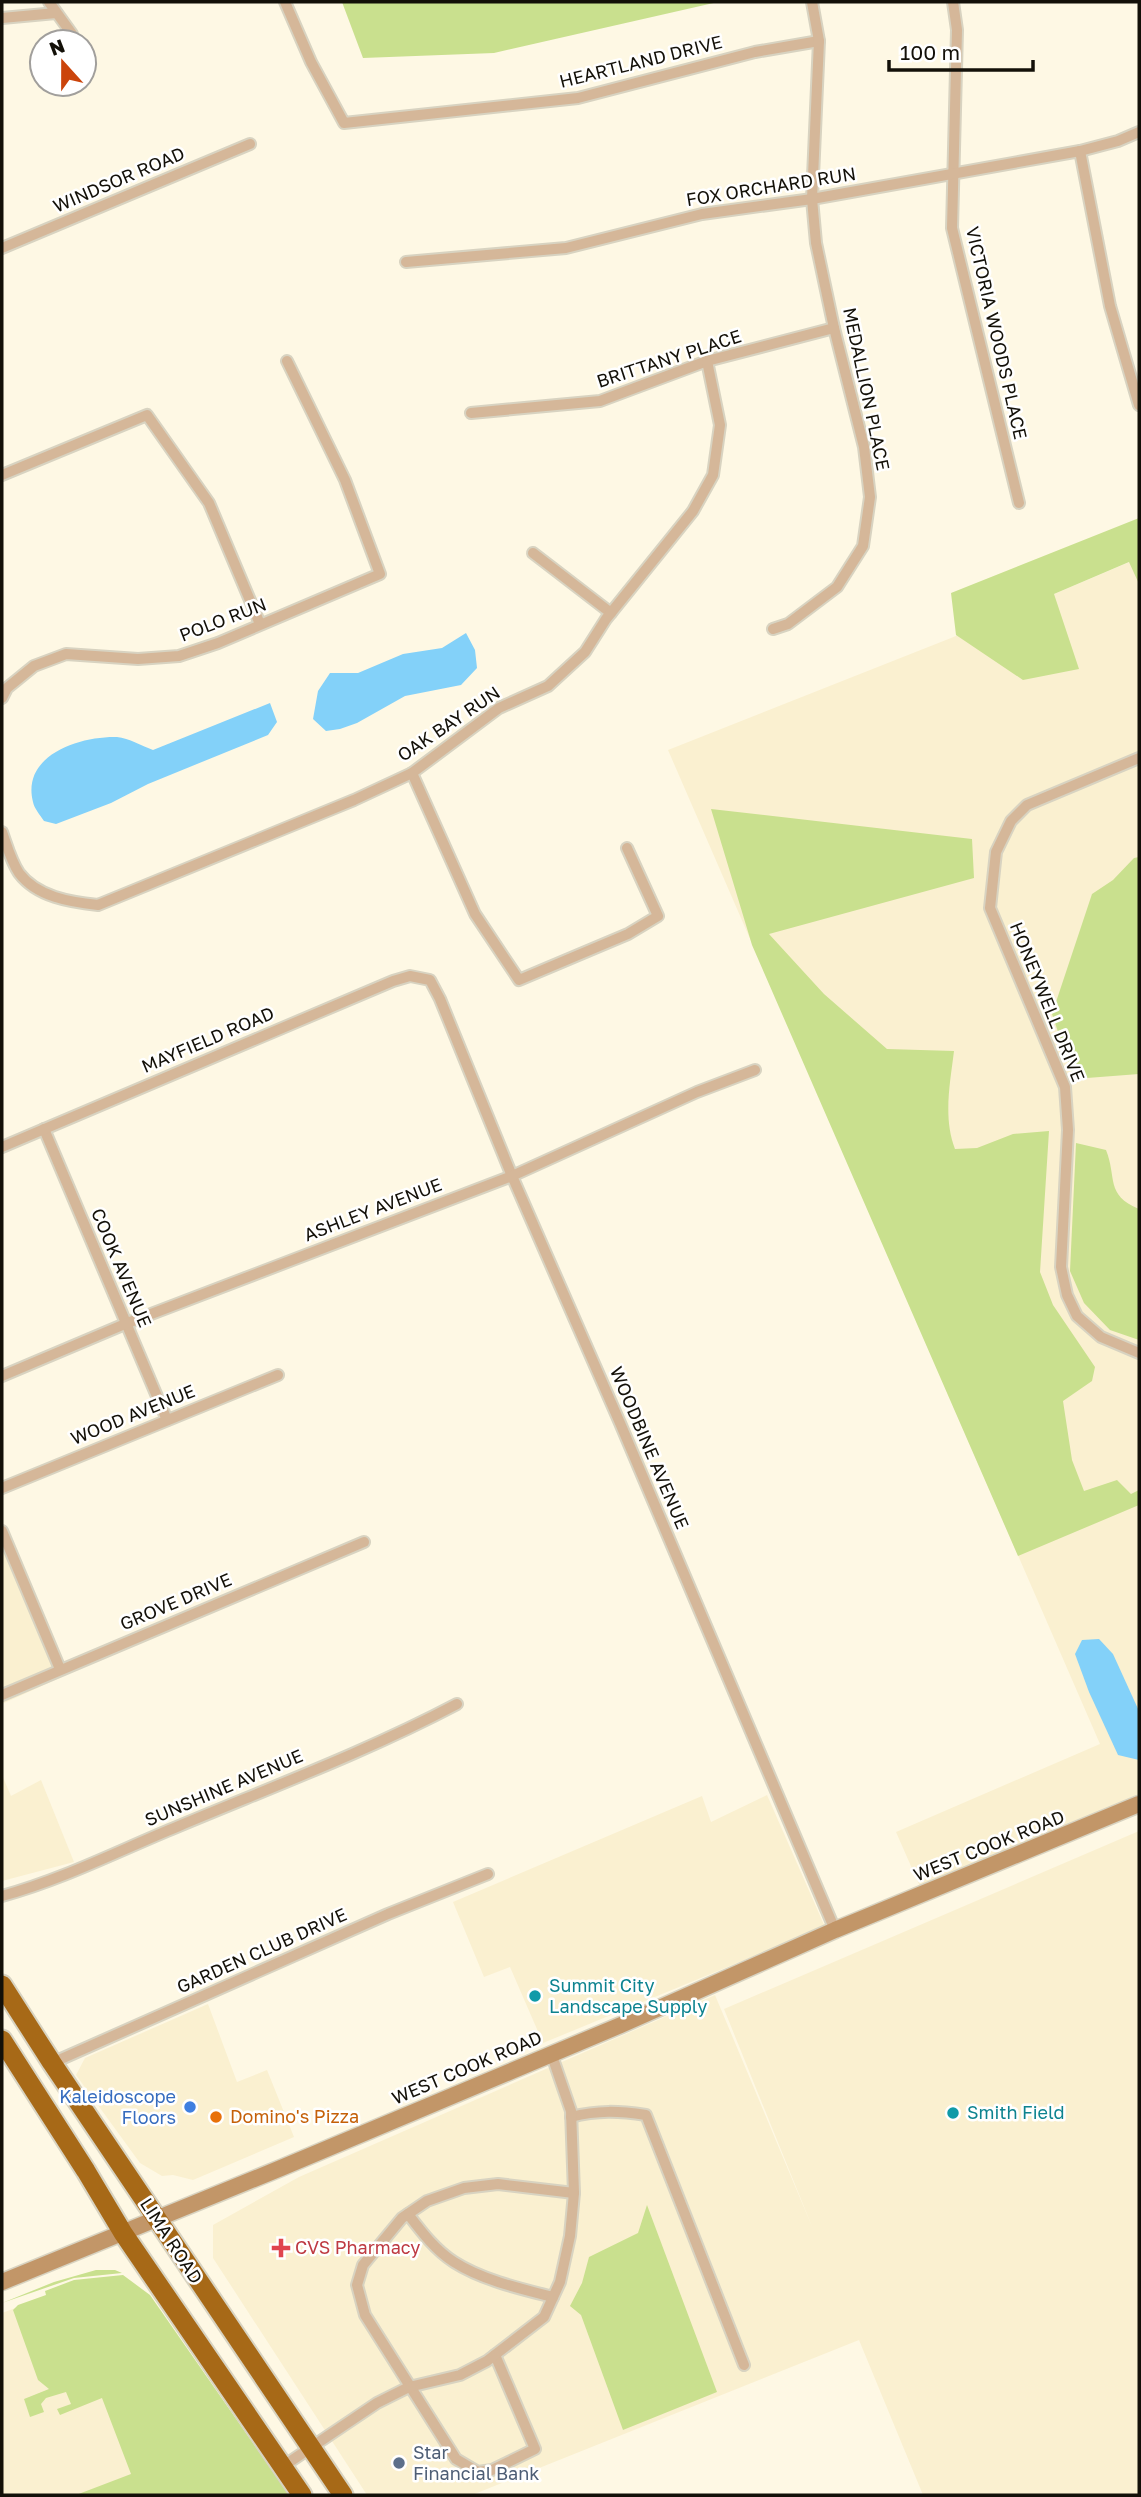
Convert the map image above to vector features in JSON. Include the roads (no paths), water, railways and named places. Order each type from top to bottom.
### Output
[{"type":"highway","name":"LIMA ROAD","points":[[2,1985],[343,2495]]},
{"type":"highway","name":"LIMA ROAD","points":[[2,2040],[123,2233],[302,2495]]},
{"type":"main road","name":"WEST COOK ROAD","points":[[2,2282],[621,2025],[835,1930],[1139,1804]]},
{"type":"street","points":[[49,2],[67,28]]},
{"type":"street","name":"HEARTLAND DRIVE","points":[[285,2],[311,62],[344,123],[578,98],[755,52],[819,41]]},
{"type":"street","name":"MEDALLION PLACE","points":[[773,629],[788,624],[837,587],[863,546],[870,497],[864,447],[816,243],[812,199],[819,41],[812,2]]},
{"type":"street","name":"VICTORIA WOODS PLACE","points":[[953,2],[957,30],[952,228],[1019,503]]},
{"type":"street","points":[[2,18],[56,13]]},
{"type":"street","name":"FOX ORCHARD RUN","points":[[406,262],[566,248],[702,214],[812,199],[1080,151],[1118,141],[1139,132]]},
{"type":"street","name":"WINDSOR ROAD","points":[[2,248],[250,144]]},
{"type":"street","points":[[1080,151],[1110,306],[1139,405]]},
{"type":"street","name":"BRITTANY PLACE","points":[[471,413],[600,401],[707,361],[834,328]]},
{"type":"street","name":"POLO RUN","points":[[4,689],[34,666],[66,654],[138,659],[179,656],[380,574],[345,480],[287,361]]},
{"type":"street","name":"OAK BAY RUN","points":[[2,832],[20,873],[33,886],[66,902],[98,905],[354,800],[412,773],[499,708],[548,685],[585,652],[611,613],[693,511],[713,475],[720,425],[707,361]]},
{"type":"street","points":[[2,475],[147,415],[209,503],[260,625]]},
{"type":"street","points":[[533,554],[611,613]]},
{"type":"street","name":"HONEYWELL DRIVE","points":[[1139,758],[1027,805],[1011,821],[996,852],[990,908],[1065,1087],[1068,1130],[1061,1267],[1068,1295],[1077,1316],[1101,1337],[1139,1353]]},
{"type":"street","points":[[412,773],[475,914],[519,980],[628,934],[658,916],[627,848]]},
{"type":"street","name":"MAYFIELD ROAD","points":[[2,1147],[393,981],[410,976],[430,980]]},
{"type":"street","name":"WOODBINE AVENUE","points":[[430,980],[835,1930]]},
{"type":"street","name":"ASHLEY AVENUE","points":[[2,1376],[125,1324],[512,1176],[697,1092],[755,1070]]},
{"type":"street","name":"COOK AVENUE","points":[[44,1129],[167,1420]]},
{"type":"street","name":"WOOD AVENUE","points":[[2,1488],[278,1375]]},
{"type":"street","points":[[2,1531],[60,1669]]},
{"type":"street","name":"GROVE DRIVE","points":[[2,1695],[364,1542]]},
{"type":"street","name":"SUNSHINE AVENUE","points":[[2,1896],[55,1880],[396,1734],[457,1704]]},
{"type":"street","name":"GARDEN CLUB DRIVE","points":[[52,2063],[388,1914],[488,1874]]},
{"type":"street","points":[[282,2467],[377,2403],[409,2387],[460,2375],[495,2355],[544,2316],[560,2282],[570,2236],[574,2193],[571,2117],[551,2053]]},
{"type":"street","points":[[571,2117],[606,2111],[646,2115],[744,2365]]},
{"type":"street","points":[[495,2355],[536,2449],[492,2470],[478,2472],[456,2459],[437,2425],[409,2387],[365,2315],[357,2285],[363,2265],[408,2214],[427,2201],[464,2188],[491,2184],[574,2193]]},
{"type":"street","points":[[408,2214],[425,2237],[454,2262],[507,2286],[553,2297]]},
{"type":"water","points":[[466,633],[475,650],[477,668],[461,685],[405,696],[357,723],[340,729],[326,731],[313,719],[318,691],[330,673],[358,673],[403,654],[442,648]]},
{"type":"water","points":[[270,703],[277,722],[268,735],[56,824],[44,821],[35,807],[32,786],[36,772],[45,761],[71,745],[87,740],[117,737],[153,750]]},
{"type":"water","points":[[1099,1639],[1113,1654],[1139,1711],[1139,1760],[1118,1755],[1075,1654],[1082,1640]]},
{"type":"place","name":"Summit City Landscape Supply","points":[[535,1996]]},
{"type":"place","name":"Kaleidoscope Floors","points":[[190,2107]]},
{"type":"place","name":"Smith Field","points":[[953,2113]]},
{"type":"place","name":"Domino's Pizza","points":[[216,2117]]},
{"type":"place","name":"CVS Pharmacy","points":[[281,2248]]},
{"type":"place","name":"Star Financial Bank","points":[[399,2463]]}]
